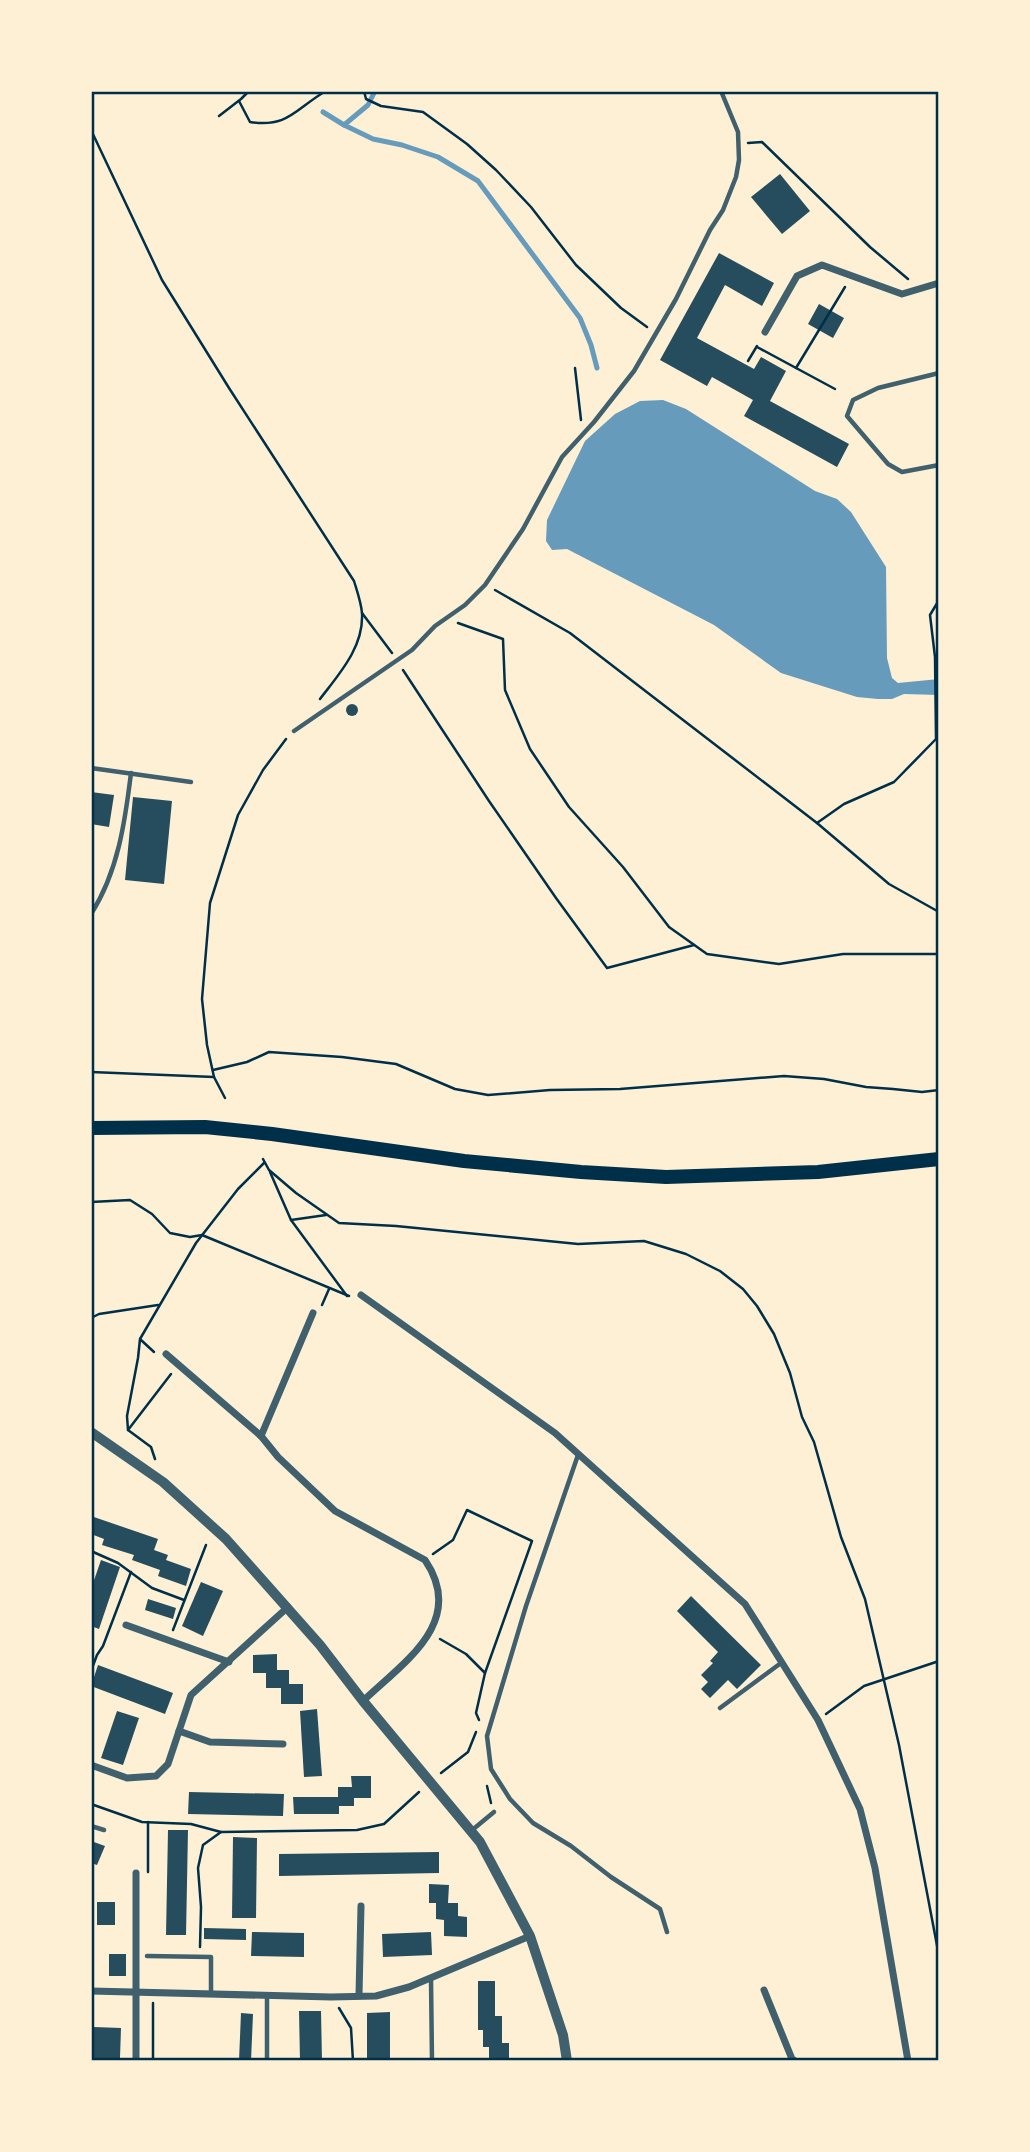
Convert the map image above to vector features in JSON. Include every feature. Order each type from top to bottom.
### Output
[{"type":"main road","points":[[91,1128],[205,1127],[464,1161],[666,1177],[818,1172],[939,1159]]},
{"type":"street","points":[[765,332],[797,275],[822,265],[902,294],[939,283]]},
{"type":"street","points":[[361,1295],[555,1433],[745,1604],[818,1720],[860,1809],[875,1868],[908,2061]]},
{"type":"street","points":[[261,1436],[313,1313]]},
{"type":"street","points":[[166,1354],[261,1436],[278,1457],[335,1511],[425,1560],[435,1577],[439,1589],[438,1611],[431,1634],[363,1701]]},
{"type":"street","points":[[91,1432],[163,1482],[226,1539],[288,1607],[480,1842],[530,1936],[563,2035],[567,2061]]},
{"type":"street","points":[[91,1765],[127,1779],[156,1776],[168,1763],[191,1695],[288,1607]]},
{"type":"street","points":[[126,1625],[229,1662]]},
{"type":"street","points":[[179,1731],[210,1742],[283,1744]]},
{"type":"street","points":[[136,1873],[136,2061]]},
{"type":"street","points":[[359,1995],[361,1906]]},
{"type":"street","points":[[91,1991],[376,1996],[431,1978],[530,1936]]},
{"type":"street","points":[[764,1990],[795,2061]]},
{"type":"lane","points":[[295,731],[412,650],[435,626],[465,605],[485,585],[523,528],[562,457],[634,371],[723,210],[736,177],[739,160],[738,132],[721,91]]},
{"type":"lane","points":[[939,373],[877,388],[853,400],[847,416],[888,464],[902,472],[939,465]]},
{"type":"lane","points":[[91,768],[191,782]]},
{"type":"lane","points":[[91,914],[101,898],[121,842],[131,773]]},
{"type":"lane","points":[[579,1454],[526,1606],[486,1736],[491,1769],[510,1799],[533,1823],[571,1846],[611,1877],[660,1909],[667,1932]]},
{"type":"lane","points":[[720,1708],[781,1663]]},
{"type":"lane","points":[[471,1832],[494,1812]]},
{"type":"lane","points":[[91,1826],[104,1830]]},
{"type":"lane","points":[[147,1956],[211,1957],[211,1994]]},
{"type":"lane","points":[[431,1978],[432,2061]]},
{"type":"lane","points":[[267,1995],[267,2061]]},
{"type":"path","points":[[219,116],[249,91]]},
{"type":"path","points":[[239,101],[250,122],[261,124],[287,120],[326,91]]},
{"type":"path","points":[[364,91],[366,99],[381,106],[422,112],[467,144],[531,207],[576,265],[621,308],[656,333]]},
{"type":"path","points":[[91,130],[162,280],[354,581],[362,613],[360,635],[348,663],[318,702]]},
{"type":"path","points":[[739,144],[762,142],[870,247],[921,290]]},
{"type":"path","points":[[796,368],[852,275]]},
{"type":"path","points":[[748,361],[765,332]]},
{"type":"path","points":[[757,346],[835,389]]},
{"type":"path","points":[[575,368],[582,433]]},
{"type":"path","points":[[485,585],[570,633],[817,823],[889,884],[939,912]]},
{"type":"path","points":[[817,823],[844,804],[894,782],[936,739],[935,657],[930,615],[939,600]]},
{"type":"path","points":[[362,613],[390,651]]},
{"type":"path","points":[[445,618],[503,639],[505,690],[530,748],[569,807],[623,867],[669,927],[707,954],[779,964],[843,954],[939,954]]},
{"type":"path","points":[[405,672],[519,844],[607,968],[695,945]]},
{"type":"path","points":[[225,1098],[214,1077],[202,999],[210,903],[238,816],[263,770],[295,731]]},
{"type":"path","points":[[213,1070],[247,1062],[269,1052],[396,1064],[455,1089],[488,1095],[550,1090],[620,1089],[784,1076],[824,1079],[866,1087],[922,1092],[939,1090]]},
{"type":"path","points":[[91,1072],[214,1077]]},
{"type":"path","points":[[91,1202],[130,1200],[152,1214],[170,1233],[190,1237],[202,1235],[347,1296],[291,1220],[265,1160],[202,1235]]},
{"type":"path","points":[[269,1170],[339,1223],[578,1244],[644,1241],[686,1254],[720,1271],[743,1289],[774,1334],[790,1373],[802,1417],[814,1442],[842,1537],[865,1599],[899,1745],[939,1956]]},
{"type":"path","points":[[291,1220],[326,1215]]},
{"type":"path","points":[[313,1313],[319,1312],[329,1289]]},
{"type":"path","points":[[91,1318],[99,1314],[158,1306]]},
{"type":"path","points":[[140,1339],[162,1359],[166,1354]]},
{"type":"path","points":[[128,1430],[178,1364]]},
{"type":"path","points":[[425,1560],[453,1540],[467,1510],[532,1541],[485,1673],[466,1654],[431,1634]]},
{"type":"path","points":[[169,1640],[206,1545]]},
{"type":"path","points":[[91,1551],[118,1563],[152,1588],[184,1600]]},
{"type":"path","points":[[91,1671],[131,1572]]},
{"type":"path","points":[[818,1720],[864,1686],[939,1661]]},
{"type":"path","points":[[439,1775],[468,1752],[480,1722]]},
{"type":"path","points":[[91,1804],[142,1822],[191,1824],[221,1832],[356,1830],[384,1824],[422,1789]]},
{"type":"path","points":[[199,1957],[201,1907],[198,1868],[203,1845],[221,1832]]},
{"type":"path","points":[[153,1992],[153,2061]]},
{"type":"path","points":[[331,1997],[351,2028],[354,2061]]},
{"type":"water","points":[[663,400],[686,409],[815,491],[837,499],[851,512],[886,567],[887,658],[892,678],[898,683],[939,679],[939,695],[904,694],[892,699],[857,697],[781,673],[714,625],[567,549],[552,550],[546,541],[547,520],[585,441],[615,414],[640,401]]},
{"type":"building","points":[[780,174],[810,211],[782,234],[751,197]]},
{"type":"building","points":[[719,253],[774,283],[762,306],[725,285],[697,338],[754,369],[761,357],[786,371],[770,401],[849,444],[837,467],[744,416],[753,400],[712,377],[707,386],[660,360]]},
{"type":"building","points":[[819,304],[844,318],[833,338],[808,324]]},
{"type":"building","points":[[352,704],[358,710],[352,716],[346,710]]},
{"type":"building","points":[[91,792],[114,795],[109,827],[91,824]]},
{"type":"building","points":[[133,797],[172,801],[164,884],[125,880]]},
{"type":"building","points":[[91,1516],[158,1539],[154,1550],[168,1555],[166,1560],[191,1569],[186,1586],[158,1576],[160,1570],[132,1560],[134,1555],[102,1545],[104,1539],[91,1534]]},
{"type":"building","points":[[101,1560],[120,1567],[99,1629],[91,1626],[91,1589]]},
{"type":"building","points":[[201,1582],[223,1591],[203,1636],[182,1626]]},
{"type":"building","points":[[691,1596],[761,1665],[737,1689],[728,1680],[710,1698],[701,1689],[708,1682],[701,1675],[713,1663],[710,1661],[718,1652],[677,1611]]},
{"type":"building","points":[[148,1599],[176,1608],[173,1619],[145,1610]]},
{"type":"building","points":[[277,1654],[277,1670],[289,1670],[289,1684],[303,1684],[303,1704],[281,1704],[281,1688],[266,1688],[266,1673],[253,1673],[253,1655]]},
{"type":"building","points":[[98,1665],[173,1693],[165,1714],[91,1686]]},
{"type":"building","points":[[317,1709],[322,1776],[304,1777],[300,1711]]},
{"type":"building","points":[[117,1711],[139,1718],[123,1765],[101,1758]]},
{"type":"building","points":[[351,1776],[371,1776],[371,1798],[354,1798],[354,1806],[339,1806],[339,1814],[294,1814],[293,1797],[338,1797],[338,1787],[352,1787]]},
{"type":"building","points":[[189,1792],[284,1794],[283,1816],[188,1814]]},
{"type":"building","points":[[168,1830],[188,1830],[186,1935],[166,1935]]},
{"type":"building","points":[[233,1837],[257,1838],[256,1918],[232,1918]]},
{"type":"building","points":[[91,1841],[105,1846],[97,1865],[91,1863]]},
{"type":"building","points":[[439,1852],[439,1873],[279,1876],[279,1854]]},
{"type":"building","points":[[429,1884],[449,1885],[448,1903],[458,1903],[458,1916],[467,1917],[467,1937],[444,1936],[444,1920],[436,1919],[436,1903],[429,1903]]},
{"type":"building","points":[[97,1902],[115,1902],[115,1925],[97,1925]]},
{"type":"building","points":[[204,1928],[246,1929],[246,1940],[204,1939]]},
{"type":"building","points":[[252,1932],[304,1933],[304,1957],[251,1956]]},
{"type":"building","points":[[431,1932],[432,1955],[383,1957],[382,1934]]},
{"type":"building","points":[[109,1954],[126,1954],[126,1976],[109,1976]]},
{"type":"building","points":[[478,1981],[495,1981],[495,2016],[502,2016],[502,2043],[509,2043],[509,2061],[489,2061],[489,2047],[483,2047],[483,2030],[478,2030]]},
{"type":"building","points":[[299,2011],[321,2011],[322,2061],[300,2061]]},
{"type":"building","points":[[390,2012],[390,2061],[367,2061],[367,2013]]},
{"type":"building","points":[[241,2013],[253,2014],[251,2061],[239,2061]]},
{"type":"building","points":[[94,2027],[121,2028],[120,2058],[93,2058]]},
{"type":"waterway","points":[[344,125],[368,105],[375,91]]},
{"type":"waterway","points":[[323,112],[373,139],[438,157],[478,181],[580,318],[597,368]]}]
